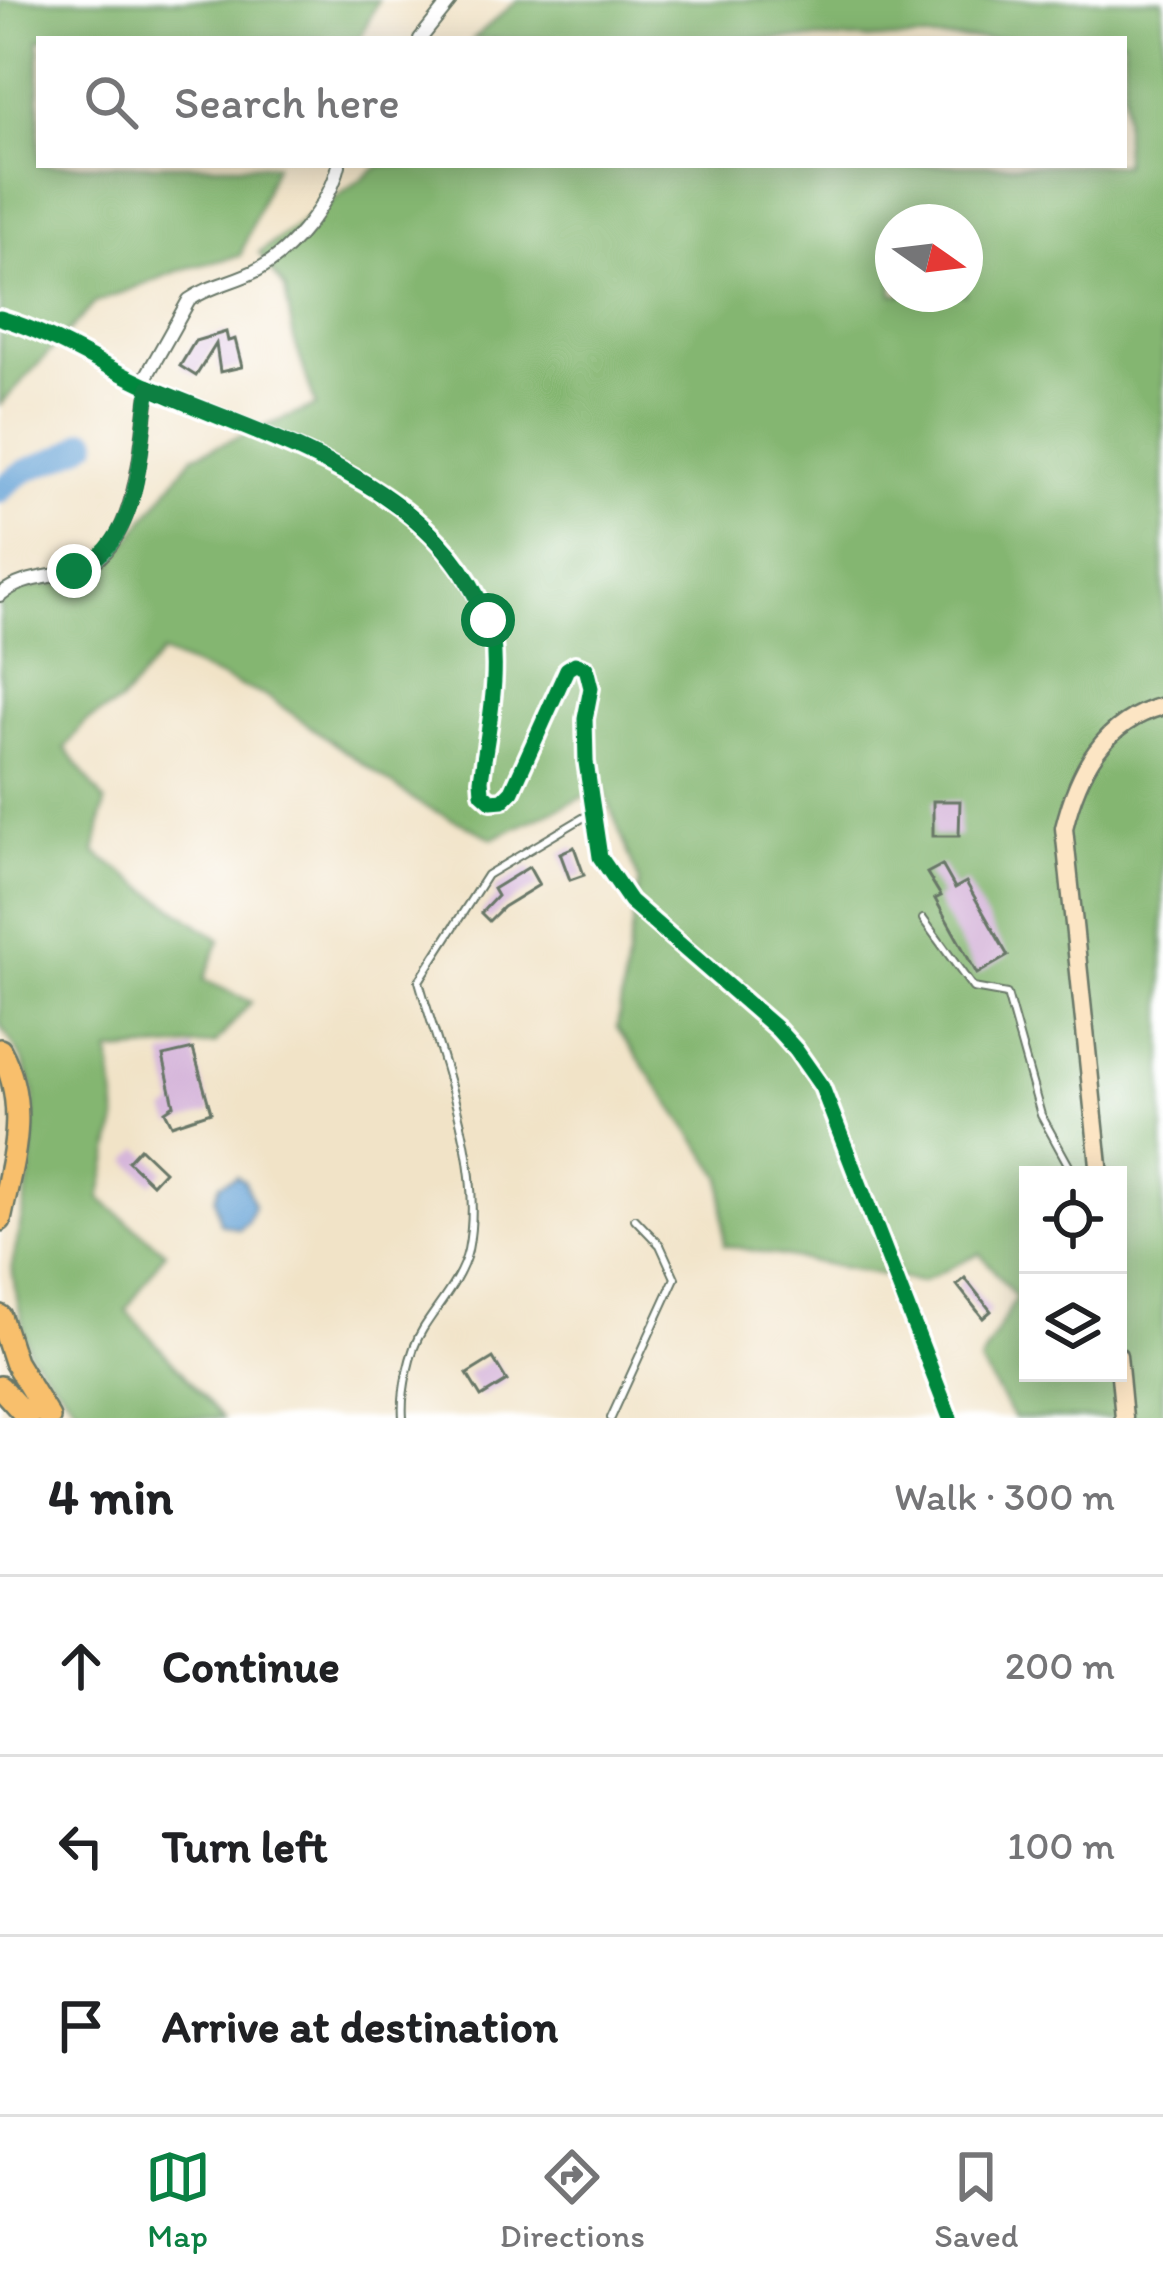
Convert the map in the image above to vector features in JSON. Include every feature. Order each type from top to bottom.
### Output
[{"type":"highway","points":[[0,1050],[14,1078],[18,1113],[16,1149],[0,1220]]},
{"type":"highway","points":[[0,1316],[15,1362],[49,1418]]},
{"type":"highway","points":[[0,1387],[28,1418]]},
{"type":"main road","points":[[1099,1166],[1064,828],[1079,774],[1101,744],[1118,726],[1163,706]]},
{"type":"main road","points":[[1121,1382],[1124,1418]]},
{"type":"street","points":[[422,36],[452,0]]},
{"type":"street","points":[[0,596],[32,578],[90,565],[108,551],[131,502],[145,386],[189,300],[260,268],[289,244],[321,205],[338,168]]},
{"type":"street","points":[[0,319],[37,329],[145,386],[310,454],[380,492],[424,530],[460,569],[488,620],[493,656],[481,780],[482,793],[491,801],[503,800],[512,790],[567,669],[575,664],[586,668],[591,688],[585,719],[591,813],[600,857],[630,901],[777,1029],[822,1087],[950,1418]]},
{"type":"lane","points":[[403,1418],[401,1401],[419,1334],[440,1307],[468,1253],[472,1178],[419,981],[487,874],[591,813]]},
{"type":"lane","points":[[923,919],[973,988],[1007,994],[1041,1115],[1069,1166]]},
{"type":"lane","points":[[611,1418],[675,1278],[660,1245],[635,1219]]},
{"type":"green space","points":[[0,0],[378,0],[361,36],[36,36],[36,168],[274,168],[240,256],[183,269],[95,303],[0,405]]},
{"type":"green space","points":[[518,0],[1163,0],[1163,1418],[1014,1418],[980,1363],[1016,1298],[980,1253],[921,1282],[724,1245],[722,1177],[617,1028],[639,881],[603,788],[493,838],[420,804],[270,698],[162,653],[121,702],[85,722],[65,748],[105,802],[95,853],[220,940],[204,980],[251,1002],[215,1044],[110,1052],[117,1120],[100,1199],[165,1252],[126,1310],[223,1418],[85,1418],[29,1352],[12,1266],[30,1177],[34,1093],[23,1061],[0,1024],[0,592],[100,578],[193,456],[316,406],[294,339],[285,289],[259,253],[377,168],[1127,168],[1127,36],[476,36]]},
{"type":"water","points":[[237,1176],[245,1182],[254,1206],[239,1229],[220,1223],[215,1198],[220,1184]]},
{"type":"building","points":[[226,332],[228,341],[235,339],[242,367],[220,372],[216,344],[196,376],[180,366],[195,341]]},
{"type":"building","points":[[933,801],[960,801],[959,836],[933,836]]},
{"type":"building","points":[[574,847],[584,875],[570,880],[560,853]]},
{"type":"building","points":[[942,865],[955,888],[966,882],[1008,956],[977,974],[935,899],[941,896],[927,873]]},
{"type":"building","points":[[529,867],[539,885],[489,921],[481,913],[497,896],[493,889]]},
{"type":"building","points":[[193,1049],[211,1112],[172,1125],[165,1111],[174,1105],[163,1056]]},
{"type":"building","points":[[140,1148],[164,1171],[152,1184],[128,1161]]},
{"type":"building","points":[[965,1278],[991,1311],[983,1318],[957,1285]]},
{"type":"building","points":[[493,1358],[507,1381],[481,1397],[467,1374]]},
{"type":"waterway","points":[[0,491],[21,474],[87,441]]},
{"type":"cycle path","points":[[0,318],[342,471],[388,498],[428,530],[462,570],[492,635],[493,698],[481,780],[482,793],[491,801],[503,800],[512,791],[567,669],[575,664],[586,668],[591,688],[585,719],[586,762],[600,857],[630,901],[777,1029],[822,1087],[950,1418]]},
{"type":"route","points":[[74,571],[108,551],[121,529],[131,502],[149,387],[310,454],[380,492],[460,569],[488,620]]}]
